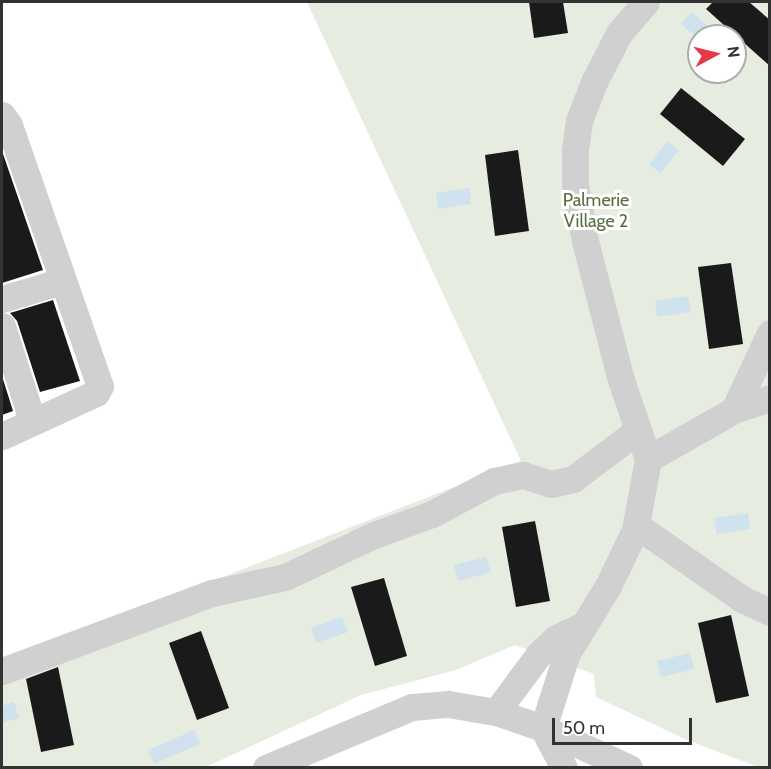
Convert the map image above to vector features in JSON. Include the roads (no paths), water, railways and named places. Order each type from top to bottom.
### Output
[{"type":"street","points":[[564,768],[543,728],[563,663],[583,625],[613,578],[636,525],[648,459],[585,241],[575,184],[575,151],[579,121],[594,82],[619,33],[645,2]]},
{"type":"street","points":[[2,115],[9,125],[62,281],[69,291],[99,390],[2,436]]},
{"type":"street","points":[[2,299],[62,281]]},
{"type":"street","points":[[2,326],[32,420]]},
{"type":"street","points":[[734,410],[770,333]]},
{"type":"street","points":[[648,459],[734,410],[770,398]]},
{"type":"street","points":[[2,670],[212,593],[285,577],[374,535],[432,514],[494,481],[523,476],[551,484],[573,479],[638,430]]},
{"type":"street","points":[[636,525],[742,599],[770,612]]},
{"type":"street","points":[[496,712],[539,654],[556,638],[583,625]]},
{"type":"street","points":[[266,768],[412,707],[447,704],[496,712],[543,728],[629,768]]},
{"type":"water","points":[[691,12],[706,24],[687,24],[687,29],[681,24]]},
{"type":"water","points":[[668,141],[679,150],[660,173],[649,164]]},
{"type":"water","points":[[469,188],[471,204],[438,209],[436,193]]},
{"type":"water","points":[[688,296],[691,312],[657,317],[655,301]]},
{"type":"water","points":[[748,513],[750,529],[717,534],[714,518]]},
{"type":"water","points":[[486,557],[491,572],[458,581],[454,565]]},
{"type":"water","points":[[342,617],[348,632],[316,643],[311,628]]},
{"type":"water","points":[[690,653],[694,669],[661,677],[657,661]]},
{"type":"water","points":[[14,702],[19,718],[2,723],[2,706]]},
{"type":"water","points":[[194,730],[200,744],[154,764],[148,750]]},
{"type":"park label","name":"Palmerie Village 2","points":[[596,211]]}]
